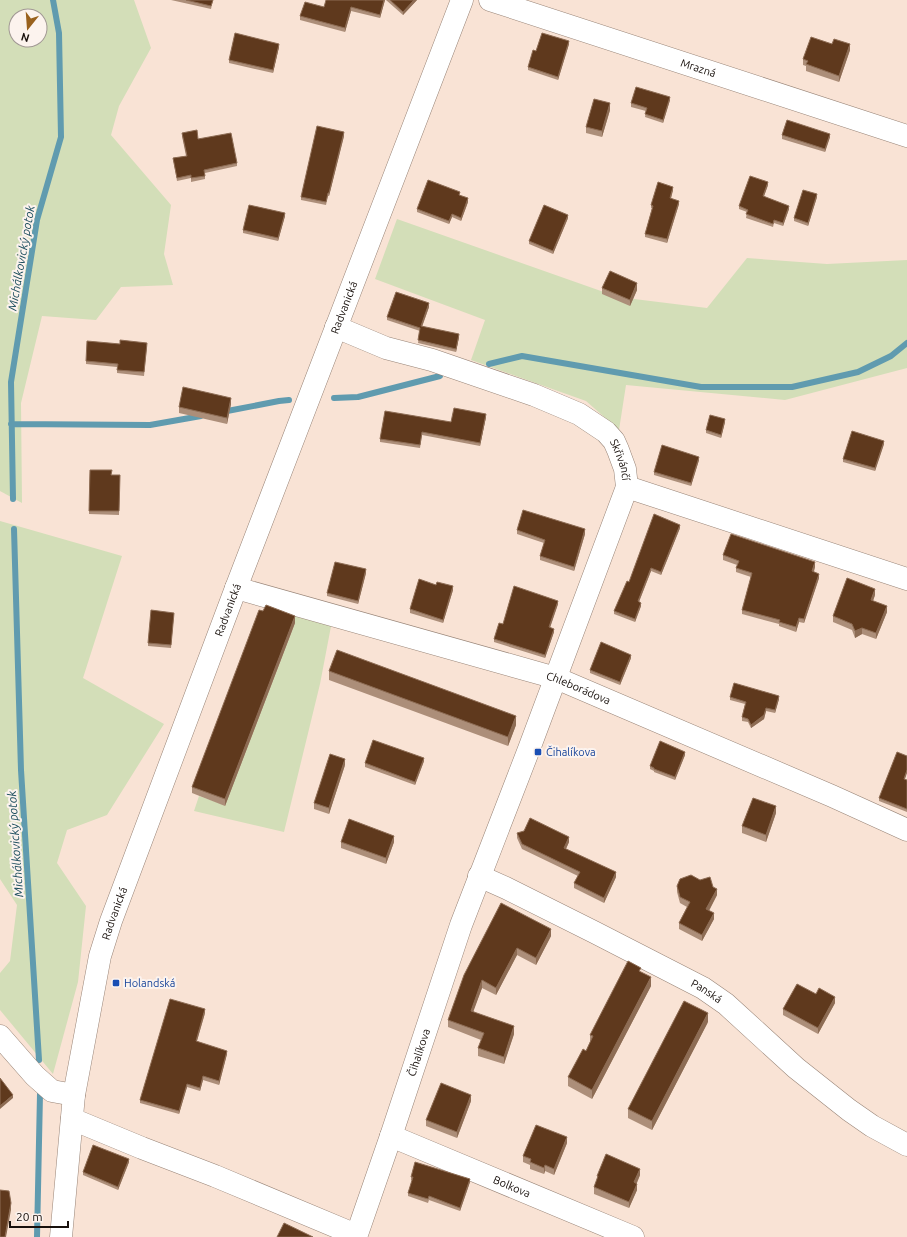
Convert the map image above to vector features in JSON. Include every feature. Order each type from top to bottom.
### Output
[{"type":"street","name":"Radvanická","points":[[60,1237],[74,1095],[100,956],[111,921],[236,588],[462,0]]},
{"type":"street","name":"Mrazná","points":[[490,0],[907,136]]},
{"type":"street","name":"Skřivánčí","points":[[336,327],[386,348],[432,360],[483,377],[534,395],[579,414],[606,432],[614,441],[625,469],[627,487],[907,579]]},
{"type":"street","name":"Čihalíkova","points":[[356,1236],[392,1136],[461,925],[530,749],[627,487]]},
{"type":"street","name":"Chleborádova","points":[[236,588],[556,678],[832,796],[907,830]]},
{"type":"street","name":"Panská","points":[[479,876],[506,888],[703,988],[726,1004],[796,1068],[849,1110],[872,1126],[907,1145]]},
{"type":"street","points":[[0,1036],[35,1076],[52,1091],[74,1095]]},
{"type":"street","points":[[72,1119],[215,1176],[356,1236]]},
{"type":"street","name":"Bolkova","points":[[392,1136],[633,1237]]},
{"type":"green space","points":[[0,0],[134,0],[151,48],[119,106],[111,135],[171,205],[164,254],[173,285],[121,287],[96,320],[42,316],[21,403],[22,503],[0,491]]},
{"type":"green space","points":[[397,219],[618,297],[707,308],[747,258],[827,264],[907,260],[907,368],[785,400],[626,385],[619,430],[586,401],[471,360],[485,320],[375,279]]},
{"type":"green space","points":[[0,521],[122,556],[83,678],[164,724],[107,815],[67,830],[57,863],[86,906],[78,982],[53,1074],[0,1010],[0,973],[10,961],[17,905],[0,879]]},
{"type":"green space","points":[[269,602],[332,621],[320,684],[284,832],[194,811],[199,796],[225,805],[295,623]]},
{"type":"building","points":[[186,0],[213,0],[211,6]]},
{"type":"building","points":[[326,0],[384,0],[380,15],[351,7],[345,28],[300,16],[305,2],[324,7]]},
{"type":"building","points":[[390,0],[414,0],[403,12]]},
{"type":"building","points":[[235,33],[279,44],[273,70],[229,60]]},
{"type":"building","points":[[542,33],[569,41],[558,77],[528,67],[533,50],[536,51]]},
{"type":"building","points":[[811,37],[832,44],[834,39],[850,44],[839,76],[806,64],[808,61],[803,59]]},
{"type":"building","points":[[636,87],[670,97],[663,120],[645,114],[647,108],[631,103]]},
{"type":"building","points":[[594,99],[610,103],[602,131],[586,127]]},
{"type":"building","points":[[787,120],[830,134],[825,149],[782,135]]},
{"type":"building","points":[[317,126],[344,132],[326,202],[301,197]]},
{"type":"building","points":[[197,130],[198,139],[231,133],[237,163],[204,170],[205,176],[191,178],[191,175],[177,178],[173,158],[187,156],[182,133]]},
{"type":"building","points":[[750,176],[768,182],[763,196],[789,206],[783,223],[774,220],[773,224],[746,214],[748,210],[739,206]]},
{"type":"building","points":[[428,180],[460,192],[459,195],[468,198],[461,218],[452,214],[449,221],[417,209]]},
{"type":"building","points":[[658,182],[673,187],[670,198],[679,201],[667,239],[645,234],[653,206],[651,205]]},
{"type":"building","points":[[803,190],[817,194],[808,223],[794,218]]},
{"type":"building","points":[[249,205],[285,213],[278,238],[243,230]]},
{"type":"building","points":[[544,205],[568,215],[553,251],[529,241]]},
{"type":"building","points":[[610,271],[637,283],[630,300],[602,288]]},
{"type":"building","points":[[396,292],[429,303],[421,326],[459,334],[456,349],[418,340],[420,328],[387,317]]},
{"type":"building","points":[[120,340],[147,343],[144,372],[117,370],[118,364],[86,361],[87,341],[120,344]]},
{"type":"building","points":[[183,387],[231,398],[227,418],[179,407]]},
{"type":"building","points":[[454,408],[486,414],[480,443],[422,432],[420,445],[380,439],[385,411],[451,422]]},
{"type":"building","points":[[710,415],[725,419],[721,435],[706,430]]},
{"type":"building","points":[[852,431],[884,441],[875,468],[843,459]]},
{"type":"building","points":[[662,445],[699,457],[691,483],[654,472]]},
{"type":"building","points":[[90,470],[112,470],[111,475],[120,475],[119,511],[89,511]]},
{"type":"building","points":[[523,510],[585,529],[574,567],[540,556],[545,540],[517,530]]},
{"type":"building","points":[[654,514],[680,525],[661,572],[651,568],[638,601],[641,603],[635,619],[614,611],[627,581],[629,582]]},
{"type":"building","points":[[731,534],[815,562],[812,571],[819,574],[804,619],[799,618],[796,627],[779,622],[780,620],[742,610],[752,573],[736,568],[739,561],[723,555]]},
{"type":"building","points":[[335,562],[366,569],[358,601],[327,593]]},
{"type":"building","points":[[847,578],[875,589],[871,600],[887,606],[876,633],[862,628],[855,631],[852,624],[833,616]]},
{"type":"building","points":[[419,579],[436,585],[437,582],[453,586],[443,620],[410,609]]},
{"type":"building","points":[[514,586],[558,601],[549,627],[554,629],[545,655],[494,639],[499,623],[503,624]]},
{"type":"building","points":[[266,605],[295,616],[225,799],[192,787],[259,610],[263,611]]},
{"type":"building","points":[[151,610],[174,613],[171,645],[148,643]]},
{"type":"building","points":[[601,642],[631,655],[620,682],[590,670]]},
{"type":"building","points":[[337,650],[516,716],[508,737],[329,671]]},
{"type":"building","points":[[734,683],[779,696],[775,710],[766,708],[764,715],[751,725],[748,719],[742,717],[746,702],[730,697]]},
{"type":"building","points":[[373,740],[424,758],[415,782],[365,763]]},
{"type":"building","points":[[660,741],[685,752],[675,777],[650,766]]},
{"type":"building","points":[[897,752],[907,756],[907,770],[904,779],[907,780],[907,809],[879,798]]},
{"type":"building","points":[[330,754],[345,759],[329,808],[314,803]]},
{"type":"building","points":[[753,798],[776,806],[766,835],[742,826]]},
{"type":"building","points":[[530,818],[569,837],[564,848],[616,872],[604,898],[574,883],[580,872],[522,844],[517,833],[524,831]]},
{"type":"building","points":[[349,819],[394,836],[386,858],[341,842]]},
{"type":"building","points":[[691,875],[700,880],[710,877],[713,887],[717,889],[706,909],[714,913],[702,935],[679,923],[690,902],[680,897],[677,886],[680,879]]},
{"type":"building","points":[[501,903],[551,929],[536,958],[517,948],[496,988],[482,980],[471,1011],[514,1026],[504,1057],[478,1048],[484,1033],[448,1020],[464,975]]},
{"type":"building","points":[[628,961],[641,968],[639,971],[651,977],[592,1090],[568,1077],[583,1049],[586,1051],[593,1036],[590,1035]]},
{"type":"building","points":[[797,984],[816,994],[819,988],[835,997],[818,1028],[783,1009]]},
{"type":"building","points":[[170,999],[205,1009],[196,1041],[227,1051],[219,1081],[203,1076],[200,1088],[187,1084],[179,1111],[140,1100]]},
{"type":"building","points":[[684,1001],[708,1013],[652,1121],[628,1109]]},
{"type":"building","points":[[0,1078],[13,1095],[0,1106]]},
{"type":"building","points":[[441,1083],[471,1095],[457,1132],[426,1120]]},
{"type":"building","points":[[536,1125],[567,1137],[554,1169],[545,1165],[544,1168],[530,1162],[531,1159],[523,1156]]},
{"type":"building","points":[[93,1145],[129,1159],[118,1187],[83,1172]]},
{"type":"building","points":[[606,1154],[640,1169],[634,1182],[637,1184],[629,1202],[594,1187]]},
{"type":"building","points":[[415,1162],[470,1179],[460,1208],[429,1196],[428,1199],[408,1193],[413,1177],[411,1177]]},
{"type":"building","points":[[0,1190],[9,1191],[11,1203],[5,1237],[0,1237]]},
{"type":"building","points":[[284,1223],[313,1237],[277,1237]]},
{"type":"waterway","name":"Michálkovický potok","points":[[13,499],[11,382],[37,220],[61,137],[59,33],[53,0]]},
{"type":"waterway","points":[[489,364],[522,356],[701,387],[792,387],[858,372],[891,356],[907,343]]},
{"type":"waterway","points":[[334,398],[358,397],[440,376]]},
{"type":"waterway","points":[[222,412],[289,400]]},
{"type":"waterway","points":[[11,424],[150,425],[201,416]]},
{"type":"waterway","name":"Michálkovický potok","points":[[14,529],[21,770],[39,1060]]},
{"type":"waterway","name":"Michálkovický potok","points":[[37,1237],[40,1094]]},
{"type":"place","name":"Čihalíkova","points":[[538,752]]},
{"type":"place","name":"Holandská","points":[[116,983]]}]
